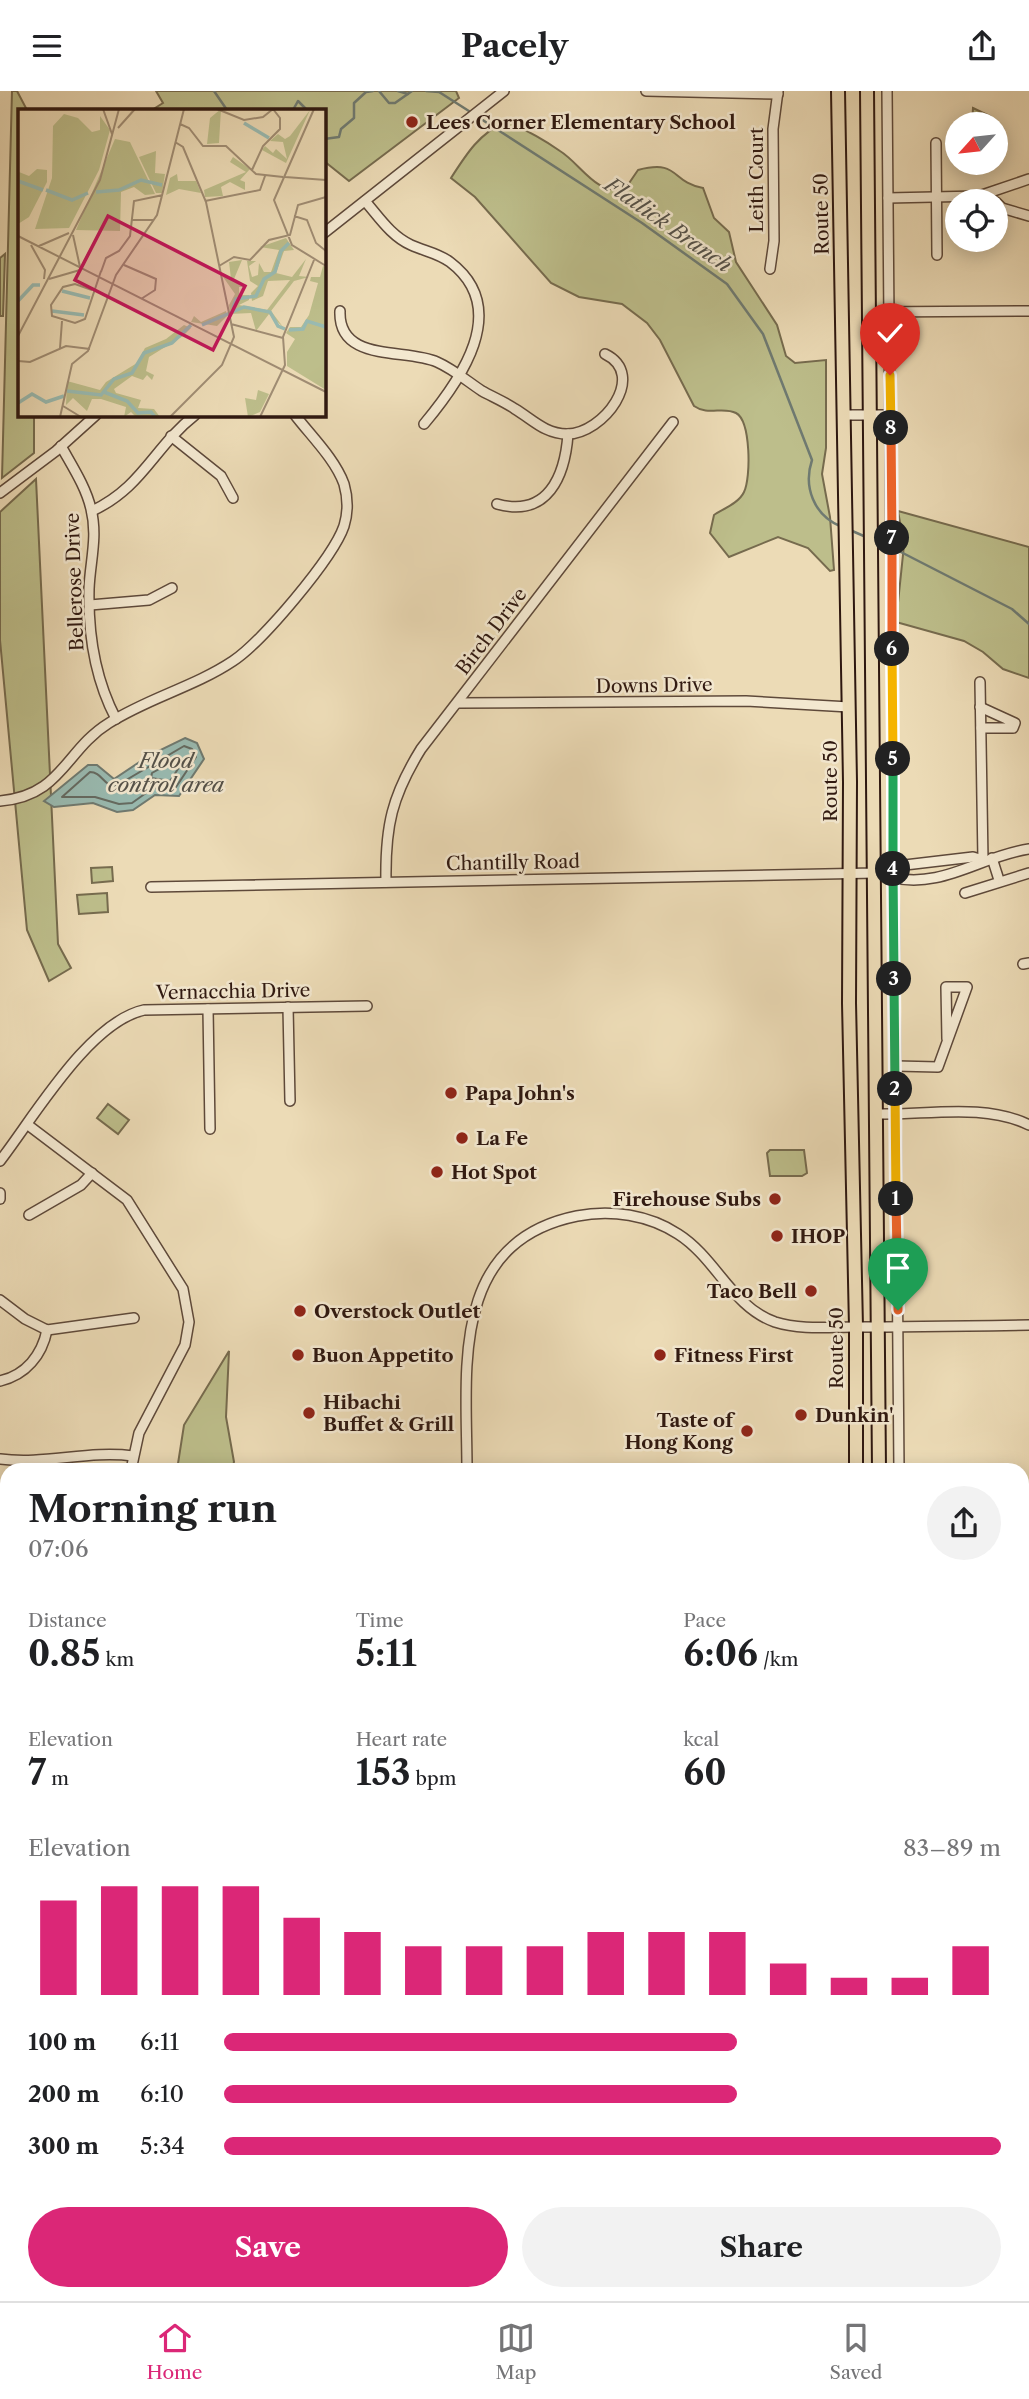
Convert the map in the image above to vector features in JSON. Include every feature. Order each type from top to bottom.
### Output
[{"type":"highway","name":"Route 50","points":[[838,91],[849,707],[849,1040],[856,1327],[856,1463]]},
{"type":"highway","points":[[867,91],[880,1327],[879,1463]]},
{"type":"street","points":[[326,231],[504,91]]},
{"type":"street","points":[[646,91],[778,92]]},
{"type":"street","points":[[887,91],[899,1463]]},
{"type":"street","name":"Leith Court","points":[[770,269],[774,241],[773,129],[778,92]]},
{"type":"street","points":[[936,143],[937,255]]},
{"type":"street","points":[[1008,191],[1029,179]]},
{"type":"street","points":[[888,198],[945,198]]},
{"type":"street","points":[[365,201],[398,237],[447,259],[459,270],[472,289],[478,310],[478,331],[461,376],[424,424]]},
{"type":"street","points":[[1008,210],[1029,216]]},
{"type":"street","points":[[340,311],[344,332],[358,345],[372,351],[424,357],[461,376],[538,425],[568,434],[594,426],[615,404],[621,389],[621,371],[614,360],[605,354]]},
{"type":"street","points":[[871,312],[1029,311]]},
{"type":"street","points":[[844,415],[891,415]]},
{"type":"street","points":[[0,493],[94,417]]},
{"type":"street","points":[[92,511],[126,491],[172,436],[193,417]]},
{"type":"street","points":[[0,801],[21,798],[44,789],[104,726],[220,669],[246,652],[273,625],[335,544],[347,513],[344,485],[334,465],[297,417]]},
{"type":"street","name":"Birch Drive","points":[[386,882],[386,836],[397,793],[421,749],[673,422]]},
{"type":"street","points":[[497,504],[523,506],[538,501],[551,490],[565,464],[568,434]]},
{"type":"street","points":[[172,436],[221,476],[233,498]]},
{"type":"street","name":"Bellerose Drive","points":[[61,446],[92,511],[94,542],[90,605],[97,679],[116,719]]},
{"type":"street","points":[[90,605],[149,600],[172,588]]},
{"type":"street","points":[[980,681],[987,859],[999,880]]},
{"type":"street","name":"Downs Drive","points":[[459,703],[746,701],[849,707]]},
{"type":"street","points":[[980,707],[1015,723],[1013,728],[981,728]]},
{"type":"street","name":"Chantilly Road","points":[[151,887],[893,873],[973,857],[987,859],[1029,849]]},
{"type":"street","name":"Chantilly Road","points":[[893,873],[908,881],[945,877],[977,866],[987,859]]},
{"type":"street","points":[[965,893],[999,880],[1029,873]]},
{"type":"street","points":[[896,1066],[938,1067],[967,987],[946,987],[947,1039]]},
{"type":"street","name":"Vernacchia Drive","points":[[0,1161],[96,1037],[139,1011],[367,1006]]},
{"type":"street","points":[[288,1007],[290,1101]]},
{"type":"street","points":[[208,1009],[210,1129]]},
{"type":"street","points":[[878,1114],[992,1113],[1029,1125]]},
{"type":"street","points":[[27,1125],[127,1200],[178,1277],[188,1312],[188,1333],[180,1356],[139,1433],[132,1463]]},
{"type":"street","points":[[29,1215],[81,1185],[92,1173]]},
{"type":"street","points":[[0,1193],[0,1198]]},
{"type":"street","points":[[467,1463],[467,1349],[477,1300],[488,1278],[510,1251],[529,1235],[561,1220],[605,1213],[648,1220],[694,1246],[739,1299],[773,1321],[803,1327],[1029,1325]]},
{"type":"street","points":[[0,1300],[25,1319],[47,1330],[134,1318]]},
{"type":"street","points":[[0,1381],[17,1375],[34,1359],[47,1330]]},
{"type":"street","points":[[0,1459],[31,1463],[101,1453],[133,1456]]},
{"type":"green space","points":[[12,91],[17,91],[26,109],[18,109],[18,417],[34,417],[34,453],[2,478]]},
{"type":"green space","points":[[156,91],[456,91],[459,98],[349,181],[326,163],[326,109],[154,109],[163,103]]},
{"type":"green space","points":[[506,121],[554,147],[606,188],[625,189],[638,170],[661,167],[692,185],[703,188],[714,218],[729,232],[736,262],[777,325],[786,356],[795,363],[826,360],[826,448],[822,474],[830,517],[834,570],[830,571],[808,548],[778,537],[729,557],[710,533],[714,515],[738,499],[746,485],[748,450],[741,418],[731,411],[705,410],[694,406],[660,340],[647,323],[622,304],[579,297],[551,283],[475,197],[451,178],[481,138]]},
{"type":"green space","points":[[5,254],[3,316],[0,316],[0,258]]},
{"type":"green space","points":[[36,479],[58,944],[71,968],[49,981],[27,930],[0,640],[0,512]]},
{"type":"green space","points":[[898,511],[1029,547],[1029,678],[1003,669],[983,652],[964,641],[896,622],[904,545]]},
{"type":"green space","points":[[112,867],[113,881],[92,883],[91,868]]},
{"type":"green space","points":[[107,893],[108,912],[79,914],[77,895]]},
{"type":"green space","points":[[108,1104],[129,1120],[118,1134],[97,1118]]},
{"type":"green space","points":[[770,1150],[804,1150],[807,1173],[802,1176],[770,1176],[767,1153]]},
{"type":"green space","points":[[229,1351],[226,1417],[234,1463],[178,1463],[184,1425]]},
{"type":"water","name":"Flood control area","points":[[185,738],[197,743],[204,759],[179,796],[155,795],[133,810],[117,812],[93,803],[54,807],[44,801],[88,765],[97,765],[114,779],[150,755]]},
{"type":"waterway","name":"Flatlick Branch","points":[[214,91],[226,109]]},
{"type":"waterway","name":"Flatlick Branch","points":[[326,139],[339,137],[341,129],[354,118],[354,103],[366,92],[373,91]]},
{"type":"waterway","name":"Flatlick Branch","points":[[379,91],[389,103],[395,103],[412,91]]},
{"type":"waterway","points":[[398,91],[408,94]]},
{"type":"waterway","name":"Flatlick Branch","points":[[426,91],[439,92],[472,113]]},
{"type":"waterway","name":"Flatlick Branch","points":[[294,109],[298,101],[306,109]]},
{"type":"waterway","name":"Flatlick Branch","points":[[478,117],[642,223],[727,284],[763,334],[812,460],[809,480],[813,499],[823,515],[840,526]]},
{"type":"waterway","name":"Flatlick Branch","points":[[850,530],[866,537]]},
{"type":"waterway","name":"Flatlick Branch","points":[[875,541],[889,547]]},
{"type":"waterway","name":"Flatlick Branch","points":[[895,549],[1012,609],[1029,624]]},
{"type":"place","name":"Lees Corner Elementary School","points":[[412,122]]},
{"type":"place","name":"Papa John's","points":[[451,1093]]},
{"type":"place","name":"La Fe","points":[[462,1138]]},
{"type":"place","name":"Hot Spot","points":[[437,1172]]},
{"type":"place","name":"Firehouse Subs","points":[[775,1199]]},
{"type":"place","name":"IHOP","points":[[777,1236]]},
{"type":"place","name":"Taco Bell","points":[[811,1291]]},
{"type":"place","name":"Overstock Outlet","points":[[300,1311]]},
{"type":"place","name":"Buon Appetito","points":[[298,1355]]},
{"type":"place","name":"Fitness First","points":[[660,1355]]},
{"type":"place","name":"Hibachi Buffet & Grill","points":[[309,1413]]},
{"type":"place","name":"Dunkin'","points":[[801,1415]]},
{"type":"place","name":"Taste of Hong Kong","points":[[747,1431]]},
{"type":"route","points":[[890,375],[898,1310]]}]
